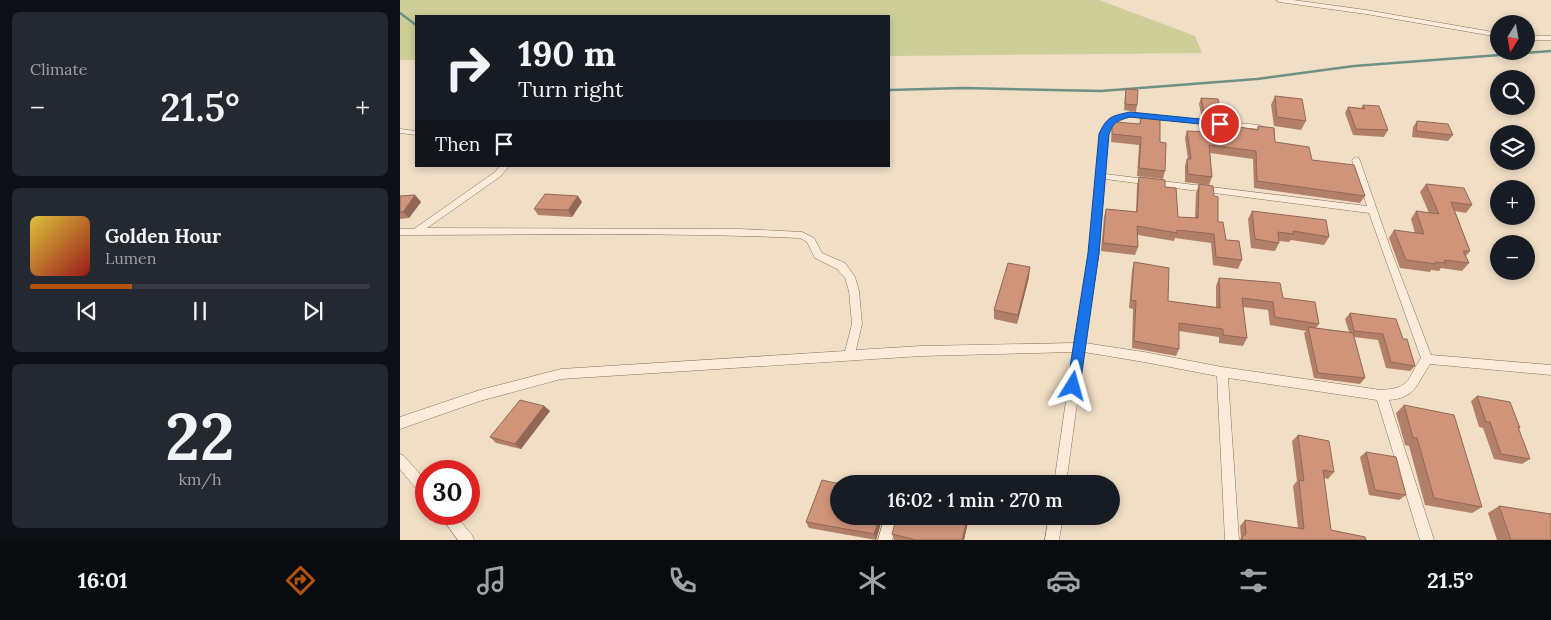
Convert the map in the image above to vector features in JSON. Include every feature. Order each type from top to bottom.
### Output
[{"type":"street","points":[[1280,0],[1366,12],[1490,33]]},
{"type":"street","points":[[1535,38],[1551,38]]},
{"type":"street","points":[[1061,475],[1078,346],[1094,253],[1104,134],[1108,124],[1114,118],[1130,114],[1259,127]]},
{"type":"street","points":[[400,131],[415,133]]},
{"type":"street","points":[[400,423],[448,405],[515,384],[561,374],[921,351],[1078,346],[1222,372],[1380,395],[1394,395],[1409,389],[1426,359],[1356,160]]},
{"type":"street","points":[[417,231],[498,174],[504,167]]},
{"type":"street","points":[[1100,176],[1372,210]]},
{"type":"street","points":[[400,232],[721,232],[802,235],[811,240],[818,255],[841,266],[850,277],[854,291],[857,324],[848,356]]},
{"type":"street","points":[[1426,359],[1551,370]]},
{"type":"street","points":[[1222,372],[1232,540]]},
{"type":"street","points":[[1380,395],[1400,451],[1427,540]]},
{"type":"street","points":[[400,460],[415,477]]},
{"type":"street","points":[[455,525],[467,540]]},
{"type":"street","points":[[885,540],[890,525]]},
{"type":"street","points":[[1052,540],[1054,525]]},
{"type":"green space","points":[[400,0],[1099,0],[1195,36],[1202,53],[890,56],[890,15],[415,15],[415,60],[400,60]]},
{"type":"building","points":[[1126,89],[1138,90],[1137,105],[1125,104]]},
{"type":"building","points":[[1275,96],[1302,99],[1306,121],[1277,117]]},
{"type":"building","points":[[1201,98],[1218,99],[1221,113],[1204,112]]},
{"type":"building","points":[[1363,105],[1379,106],[1388,130],[1356,129],[1348,107],[1365,109]]},
{"type":"building","points":[[1141,117],[1160,119],[1160,142],[1166,143],[1165,171],[1139,168],[1141,137],[1112,134],[1112,127],[1115,122],[1140,124]]},
{"type":"building","points":[[1207,118],[1223,120],[1224,123],[1238,124],[1238,127],[1258,130],[1258,126],[1274,128],[1275,142],[1309,147],[1312,160],[1354,165],[1365,196],[1257,181],[1256,151],[1209,145],[1212,177],[1188,174],[1187,159],[1191,159],[1187,131],[1207,132]]},
{"type":"building","points":[[1417,121],[1448,124],[1453,135],[1416,131]]},
{"type":"building","points":[[1139,177],[1165,180],[1165,187],[1176,188],[1178,217],[1198,218],[1199,184],[1213,186],[1214,196],[1218,197],[1218,222],[1223,222],[1226,240],[1239,241],[1242,260],[1216,257],[1214,234],[1177,230],[1177,233],[1137,226],[1138,247],[1103,243],[1106,209],[1137,212]]},
{"type":"building","points":[[1426,184],[1464,188],[1472,205],[1451,202],[1470,251],[1463,251],[1469,263],[1444,260],[1446,263],[1435,262],[1436,264],[1406,260],[1394,230],[1424,234],[1416,211],[1439,214]]},
{"type":"building","points":[[545,194],[578,196],[568,210],[534,209]]},
{"type":"building","points":[[415,195],[403,212],[400,212],[400,196]]},
{"type":"building","points":[[1252,211],[1326,220],[1329,237],[1293,231],[1294,234],[1278,232],[1279,243],[1255,239]]},
{"type":"building","points":[[1134,262],[1169,268],[1168,301],[1220,308],[1219,278],[1280,283],[1283,298],[1315,302],[1319,324],[1275,317],[1273,302],[1242,298],[1247,338],[1223,335],[1223,329],[1179,323],[1179,349],[1134,341],[1136,301],[1131,300]]},
{"type":"building","points":[[1008,263],[1030,267],[1018,315],[994,310]]},
{"type":"building","points":[[1350,313],[1396,319],[1403,339],[1407,339],[1415,366],[1391,362],[1383,334],[1354,331]]},
{"type":"building","points":[[1308,327],[1353,333],[1365,378],[1318,373]]},
{"type":"building","points":[[1477,396],[1510,402],[1530,459],[1501,454],[1490,422],[1486,422]]},
{"type":"building","points":[[520,400],[544,406],[515,444],[490,437]]},
{"type":"building","points":[[1404,405],[1454,415],[1482,507],[1434,498],[1417,438],[1413,438]]},
{"type":"building","points":[[1298,435],[1329,441],[1334,472],[1323,470],[1331,530],[1365,537],[1366,540],[1242,540],[1242,537],[1246,534],[1245,520],[1304,529],[1299,480],[1304,481]]},
{"type":"building","points":[[1366,452],[1396,457],[1406,495],[1375,490]]},
{"type":"building","points":[[822,480],[830,482],[830,525],[877,525],[874,534],[806,522]]},
{"type":"building","points":[[1499,506],[1551,514],[1551,540],[1511,540]]},
{"type":"building","points":[[894,525],[966,525],[962,540],[916,540],[892,534]]},
{"type":"waterway","points":[[400,13],[415,24]]},
{"type":"waterway","points":[[890,90],[964,88],[1101,91],[1257,79],[1354,66],[1551,51]]},
{"type":"route","points":[[1073,386],[1094,253],[1104,134],[1108,124],[1114,118],[1130,114],[1220,124]]}]
